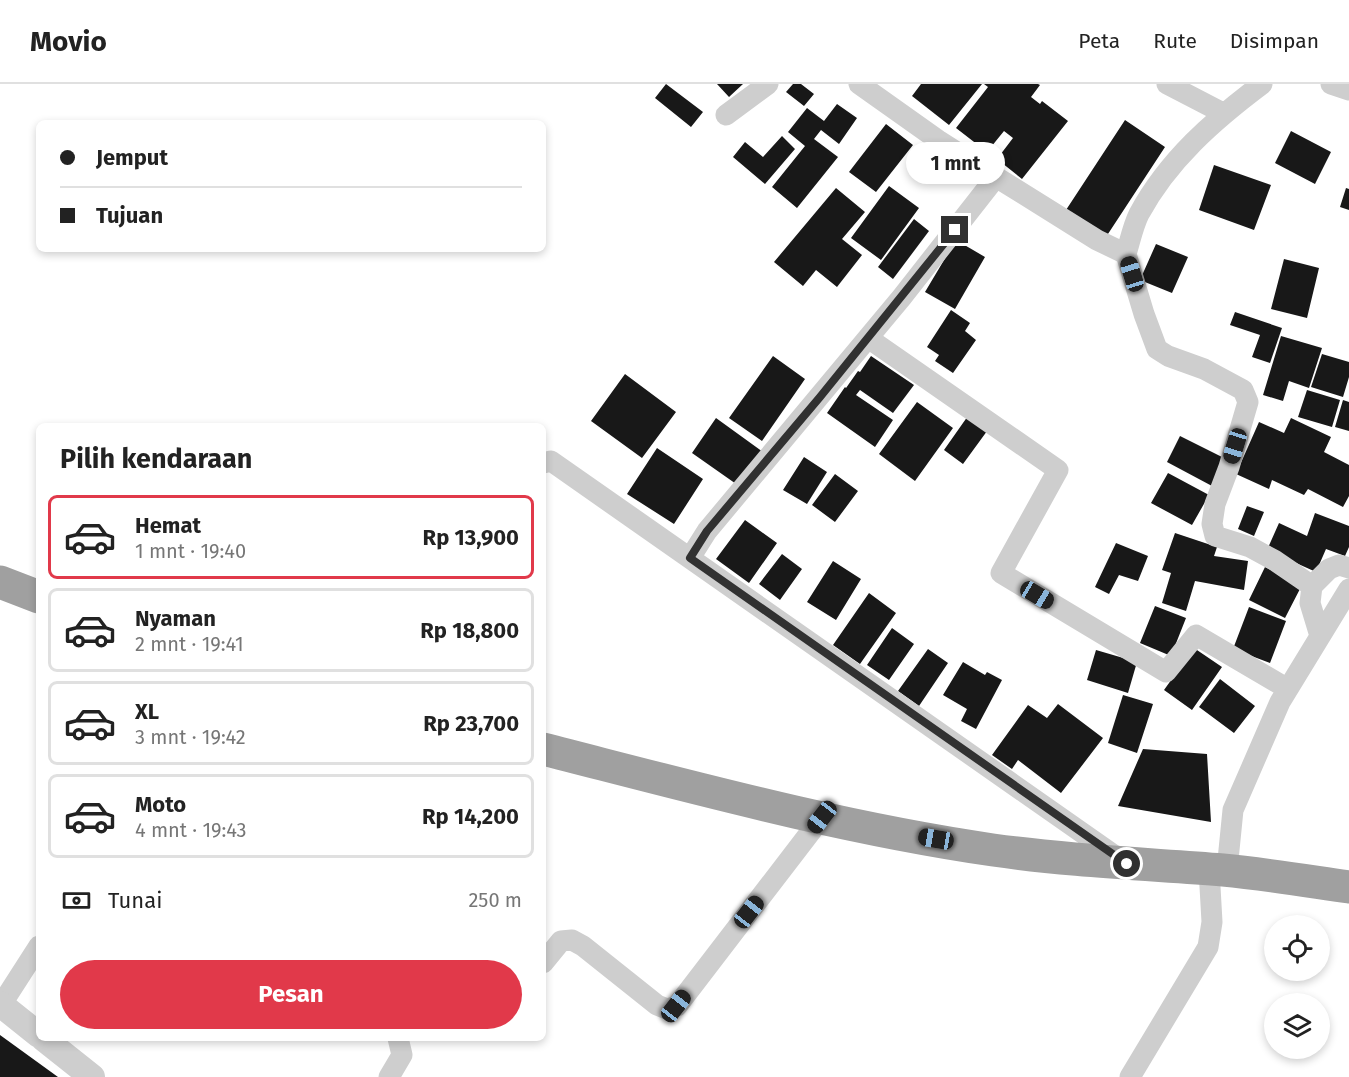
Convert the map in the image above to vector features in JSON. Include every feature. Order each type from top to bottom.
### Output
[{"type":"highway","points":[[0,582],[36,596]]},
{"type":"highway","points":[[546,751],[719,795],[993,850],[1127,864],[1218,870],[1349,887]]},
{"type":"street","points":[[726,115],[768,84]]},
{"type":"street","points":[[860,84],[938,140],[1097,240],[1126,254]]},
{"type":"street","points":[[1167,84],[1223,113]]},
{"type":"street","points":[[1262,84],[1223,113],[1176,158],[1138,215],[1126,254],[1157,349],[1168,356],[1204,369],[1244,390],[1248,402],[1215,504],[1212,524],[1215,536],[1250,547],[1266,555],[1312,586]]},
{"type":"street","points":[[1331,84],[1349,90]]},
{"type":"street","points":[[690,558],[707,531],[868,338],[996,177]]},
{"type":"street","points":[[868,338],[1058,470],[1001,573],[1166,672],[1197,635],[1288,689]]},
{"type":"street","points":[[546,462],[551,461],[1127,864]]},
{"type":"street","points":[[1320,636],[1310,603],[1312,586],[1329,569],[1339,565],[1349,568]]},
{"type":"street","points":[[1130,1077],[1208,947],[1218,870],[1233,810],[1280,702],[1349,589]]},
{"type":"street","points":[[546,959],[561,941],[572,940],[583,946],[657,1005],[667,1009],[676,1006],[822,817]]},
{"type":"street","points":[[36,951],[1,1004],[36,1033]]},
{"type":"street","points":[[47,1041],[92,1077]]},
{"type":"street","points":[[389,1077],[402,1055],[399,1041]]},
{"type":"building","points":[[666,84],[703,112],[691,127],[655,98]]},
{"type":"building","points":[[717,84],[743,84],[729,97]]},
{"type":"building","points":[[793,84],[801,84],[814,94],[804,106],[786,92]]},
{"type":"building","points":[[921,84],[982,84],[949,125],[912,96]]},
{"type":"building","points":[[984,84],[1038,84],[1040,85],[1031,97],[1040,104],[1042,101],[1068,121],[1022,179],[997,159],[1013,138],[1004,131],[987,152],[956,128],[988,87]]},
{"type":"building","points":[[837,104],[857,118],[839,144],[821,130],[814,139],[838,157],[797,208],[772,187],[805,146],[788,132],[807,108],[824,121]]},
{"type":"building","points":[[1125,120],[1165,147],[1106,237],[1066,210]]},
{"type":"building","points":[[886,124],[913,145],[876,192],[849,172]]},
{"type":"building","points":[[1291,131],[1331,152],[1315,184],[1275,163]]},
{"type":"building","points":[[782,136],[795,149],[765,184],[733,157],[745,142],[763,157]]},
{"type":"building","points":[[1214,165],[1271,185],[1254,230],[1199,210]]},
{"type":"building","points":[[889,186],[919,208],[881,260],[851,238]]},
{"type":"building","points":[[836,188],[865,212],[842,239],[862,255],[837,287],[816,270],[803,286],[774,262]]},
{"type":"building","points":[[1346,188],[1349,189],[1349,210],[1340,207]]},
{"type":"building","points":[[914,219],[929,231],[893,279],[878,267]]},
{"type":"building","points":[[956,240],[985,257],[955,309],[925,292]]},
{"type":"building","points":[[1156,244],[1188,257],[1172,293],[1140,280]]},
{"type":"building","points":[[1284,259],[1319,268],[1307,318],[1271,309]]},
{"type":"building","points":[[951,310],[970,323],[965,331],[976,340],[953,373],[935,361],[939,355],[927,347]]},
{"type":"building","points":[[1235,312],[1282,328],[1270,363],[1252,357],[1260,335],[1230,325]]},
{"type":"building","points":[[1281,336],[1322,348],[1309,388],[1289,381],[1283,401],[1263,395]]},
{"type":"building","points":[[1322,354],[1349,362],[1349,377],[1343,397],[1311,387]]},
{"type":"building","points":[[773,356],[805,379],[762,441],[729,418]]},
{"type":"building","points":[[871,356],[914,385],[893,413],[860,390],[856,395],[893,420],[875,447],[827,413]]},
{"type":"building","points":[[625,374],[676,412],[642,458],[591,421]]},
{"type":"building","points":[[1307,390],[1340,400],[1332,427],[1298,417]]},
{"type":"building","points":[[1343,400],[1349,402],[1349,431],[1335,427]]},
{"type":"building","points":[[917,402],[953,428],[915,481],[879,454]]},
{"type":"building","points":[[970,413],[990,427],[963,464],[944,450]]},
{"type":"building","points":[[716,418],[763,452],[739,486],[692,453]]},
{"type":"building","points":[[1291,418],[1331,437],[1324,452],[1349,465],[1349,496],[1343,507],[1308,489],[1304,495],[1272,480],[1269,489],[1236,474],[1259,422],[1284,433]]},
{"type":"building","points":[[1180,436],[1226,459],[1212,486],[1167,462]]},
{"type":"building","points":[[657,448],[703,479],[674,524],[627,494]]},
{"type":"building","points":[[804,457],[827,472],[807,504],[783,490]]},
{"type":"building","points":[[1168,473],[1209,495],[1192,525],[1151,503]]},
{"type":"building","points":[[835,474],[858,491],[835,522],[812,505]]},
{"type":"building","points":[[1247,506],[1264,512],[1254,536],[1238,529]]},
{"type":"building","points":[[1315,513],[1349,526],[1349,547],[1345,556],[1326,549],[1316,572],[1267,550],[1279,523],[1307,536]]},
{"type":"building","points":[[745,520],[777,543],[749,583],[716,559]]},
{"type":"building","points":[[1175,533],[1217,547],[1214,556],[1248,561],[1244,590],[1195,581],[1186,611],[1162,603],[1171,573],[1162,570]]},
{"type":"building","points":[[1116,543],[1148,556],[1138,581],[1119,575],[1109,594],[1095,587]]},
{"type":"building","points":[[782,554],[802,569],[780,600],[759,584]]},
{"type":"building","points":[[833,561],[861,579],[836,620],[807,602]]},
{"type":"building","points":[[1265,567],[1302,585],[1285,618],[1249,600]]},
{"type":"building","points":[[869,593],[896,613],[860,664],[833,645]]},
{"type":"building","points":[[1155,606],[1186,618],[1171,656],[1140,643]]},
{"type":"building","points":[[1249,607],[1286,621],[1270,663],[1233,649]]},
{"type":"building","points":[[892,628],[914,644],[889,680],[867,665]]},
{"type":"building","points":[[1194,648],[1222,667],[1192,710],[1164,690]]},
{"type":"building","points":[[928,649],[948,663],[919,706],[898,691]]},
{"type":"building","points":[[1096,650],[1137,662],[1128,693],[1087,680]]},
{"type":"building","points":[[963,662],[985,675],[987,672],[1002,680],[976,729],[961,721],[967,709],[943,695]]},
{"type":"building","points":[[1220,679],[1255,706],[1234,733],[1199,707]]},
{"type":"building","points":[[1123,695],[1153,704],[1137,753],[1108,743]]},
{"type":"building","points":[[1058,704],[1103,738],[1061,793],[1018,760],[1012,769],[992,755],[1028,705],[1047,718]]},
{"type":"building","points":[[1143,749],[1207,754],[1211,822],[1118,806]]},
{"type":"building","points":[[0,1035],[58,1077],[0,1077]]},
{"type":"route","points":[[955,230],[820,397],[707,531],[690,558],[1127,864]]}]
